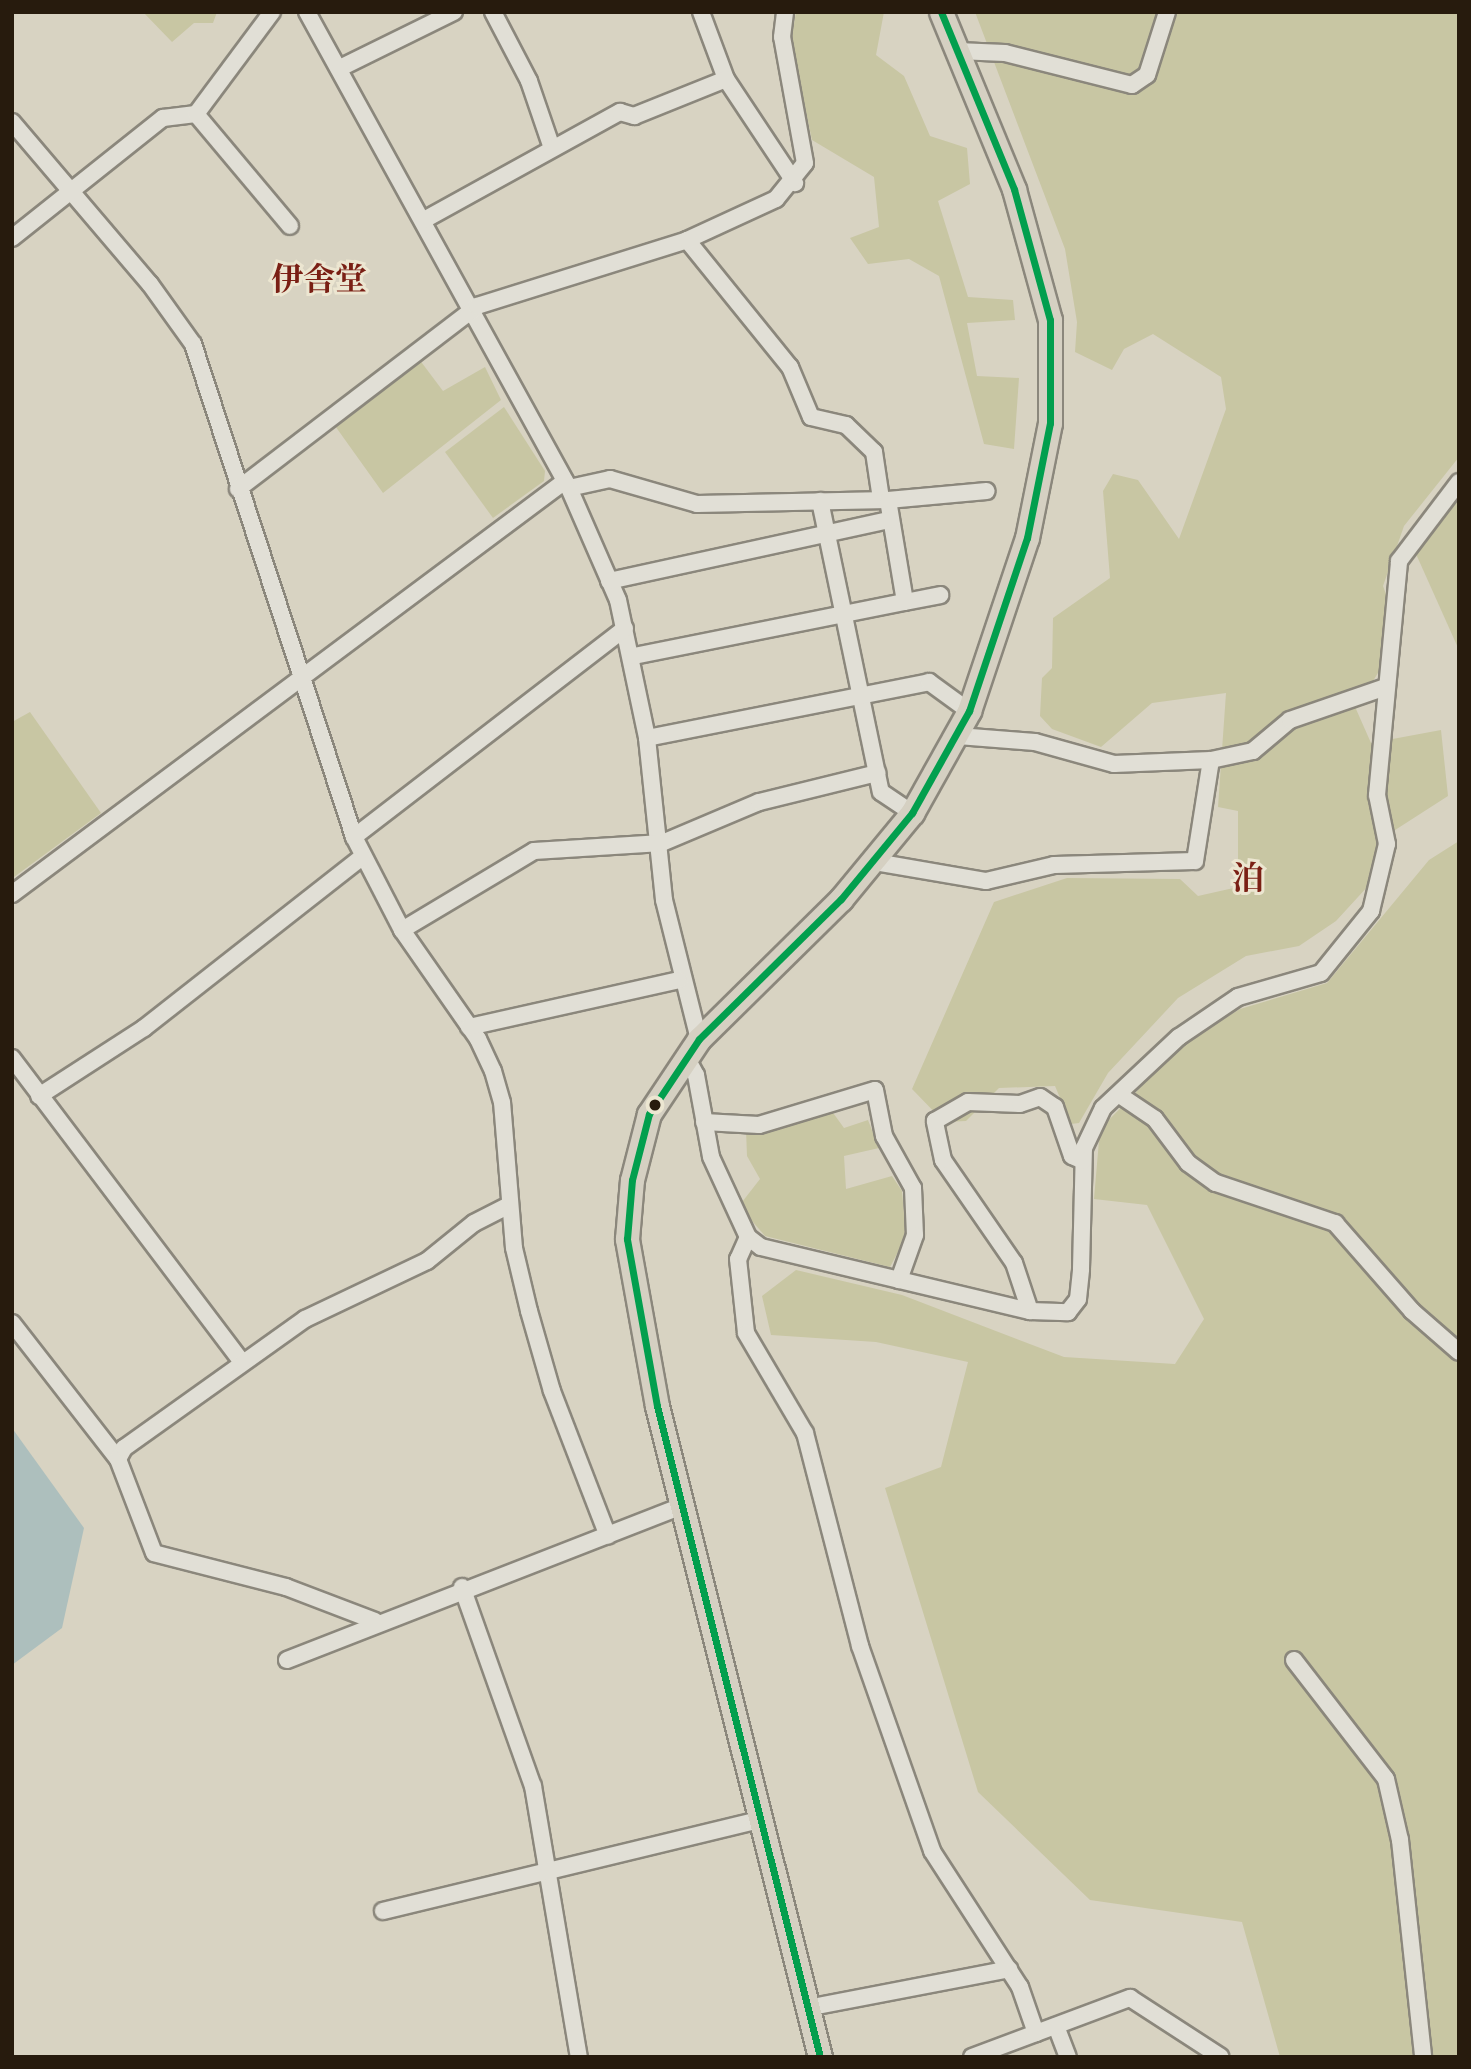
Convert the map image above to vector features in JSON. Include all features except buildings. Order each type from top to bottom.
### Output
[{"type":"highway","points":[[820,2057],[642,1337],[627,1239],[638,1143],[693,1048],[875,862],[912,813],[958,736],[969,711],[1027,538],[1053,375],[1039,267],[941,12]]},
{"type":"street","points":[[12,238],[163,118],[197,114],[272,12]]},
{"type":"street","points":[[307,12],[424,220],[567,484],[609,581],[634,656],[647,738],[656,842],[711,1157],[748,1237],[761,1247],[1030,1311],[1068,1312],[1078,1298],[1083,1161],[1090,1128],[1179,1037],[1238,997],[1321,973],[1371,911],[1387,844],[1377,795],[1399,561],[1459,482]]},
{"type":"street","points":[[340,68],[454,12]]},
{"type":"street","points":[[493,12],[529,81],[552,148]]},
{"type":"street","points":[[701,12],[726,79],[795,183]]},
{"type":"street","points":[[239,489],[472,309],[687,240],[776,200],[795,183],[805,163],[782,37],[785,12]]},
{"type":"street","points":[[957,51],[1005,53],[1132,85],[1147,75],[1167,12]]},
{"type":"street","points":[[424,220],[620,112],[634,116],[726,79]]},
{"type":"street","points":[[197,114],[290,226]]},
{"type":"street","points":[[12,122],[72,192],[193,344],[362,858],[402,930],[469,1027],[502,1102],[508,1206],[552,1391],[608,1536]]},
{"type":"street","points":[[687,240],[789,367],[811,416],[846,425],[874,452],[905,602]]},
{"type":"street","points":[[12,894],[302,672],[567,484],[610,479],[698,504],[884,499],[987,491]]},
{"type":"street","points":[[820,501],[858,696],[881,792],[912,813]]},
{"type":"street","points":[[609,581],[889,520]]},
{"type":"street","points":[[634,656],[940,595]]},
{"type":"street","points":[[354,837],[625,628]]},
{"type":"street","points":[[647,738],[929,682],[969,711]]},
{"type":"street","points":[[958,736],[1035,742],[1114,764],[1211,760],[1253,751],[1307,712],[1386,687]]},
{"type":"street","points":[[875,862],[986,881],[1054,865],[1195,861],[1211,760]]},
{"type":"street","points":[[402,930],[534,851],[656,842],[759,802],[877,773]]},
{"type":"street","points":[[39,1096],[144,1028],[362,858]]},
{"type":"street","points":[[469,1027],[679,980]]},
{"type":"street","points":[[12,1058],[242,1362]]},
{"type":"street","points":[[704,1122],[759,1125],[876,1090],[884,1136],[913,1188],[915,1235],[899,1280]]},
{"type":"street","points":[[1030,1311],[1014,1263],[943,1160],[935,1121],[968,1102],[1020,1104],[1040,1097],[1055,1107],[1072,1156],[1083,1161]]},
{"type":"street","points":[[1121,1097],[1155,1119],[1188,1163],[1216,1183],[1335,1223],[1412,1311],[1459,1352]]},
{"type":"street","points":[[118,1459],[242,1362],[305,1319],[427,1261],[474,1223],[508,1206]]},
{"type":"street","points":[[748,1237],[738,1259],[746,1333],[805,1433],[860,1646],[933,1851],[970,1918],[1009,1969],[1036,2033]]},
{"type":"street","points":[[12,1323],[118,1459],[153,1553],[286,1587],[375,1621]]},
{"type":"street","points":[[294,1656],[462,1587],[608,1536],[682,1506]]},
{"type":"street","points":[[462,1587],[533,1786],[545,1873],[579,2057]]},
{"type":"street","points":[[1294,1660],[1386,1779],[1401,1840],[1423,2057]]},
{"type":"street","points":[[383,1911],[760,1819]]},
{"type":"street","points":[[807,2008],[1009,1969]]},
{"type":"street","points":[[972,2057],[1130,1998],[1221,2057]]},
{"type":"street","points":[[1056,2026],[1068,2057]]},
{"type":"shaded area","points":[[143,12],[217,12],[213,23],[194,23],[172,42]]},
{"type":"shaded area","points":[[796,12],[884,12],[876,55],[904,76],[930,136],[967,148],[970,184],[938,201],[968,297],[1013,300],[1015,320],[967,323],[977,376],[1019,378],[1014,449],[984,444],[939,276],[909,259],[868,264],[850,238],[879,227],[874,177],[812,140],[791,42]]},
{"type":"shaded area","points":[[975,12],[1459,12],[1459,457],[1404,526],[1383,586],[1401,635],[1356,709],[1371,743],[1441,730],[1448,796],[1378,841],[1369,885],[1336,921],[1299,946],[1246,956],[1178,998],[1108,1073],[1079,1123],[1071,1124],[1055,1086],[999,1088],[966,1121],[944,1122],[912,1089],[994,902],[1067,878],[1180,879],[1198,896],[1238,887],[1238,811],[1218,807],[1226,693],[1152,703],[1101,747],[1052,729],[1040,716],[1042,678],[1052,668],[1053,618],[1110,578],[1103,491],[1113,474],[1138,480],[1179,539],[1226,409],[1221,377],[1153,334],[1124,349],[1112,370],[1075,352],[1077,322],[1065,249]]},
{"type":"shaded area","points":[[419,359],[443,391],[485,367],[501,400],[383,493],[333,423]]},
{"type":"shaded area","points":[[504,407],[545,471],[544,481],[493,518],[445,452]]},
{"type":"shaded area","points":[[1459,498],[1459,650],[1416,554]]},
{"type":"shaded area","points":[[30,712],[101,813],[14,877],[12,722]]},
{"type":"shaded area","points":[[1459,841],[1459,2057],[1280,2057],[1242,1922],[1090,1900],[978,1792],[885,1488],[941,1467],[968,1362],[876,1342],[771,1335],[762,1296],[796,1270],[902,1295],[1064,1357],[1175,1364],[1204,1319],[1147,1205],[1094,1199],[1100,1129],[1184,1043],[1240,1009],[1327,983],[1429,860]]},
{"type":"shaded area","points":[[831,1110],[844,1128],[868,1120],[879,1148],[844,1156],[846,1189],[892,1176],[902,1191],[906,1237],[890,1267],[765,1236],[739,1206],[760,1179],[747,1156],[746,1130],[771,1131]]},
{"type":"shaded area","points":[[12,1428],[84,1528],[62,1628],[12,1665]]},
{"type":"transit line","points":[[820,2057],[657,1406],[627,1239],[632,1180],[649,1114],[699,1039],[841,899],[912,813],[969,711],[1027,538],[1050,423],[1050,320],[1014,189],[941,12]]},
{"type":"district","name":"伊舎堂","points":[[319,279]]},
{"type":"district","name":"泊","points":[[1248,878]]}]
